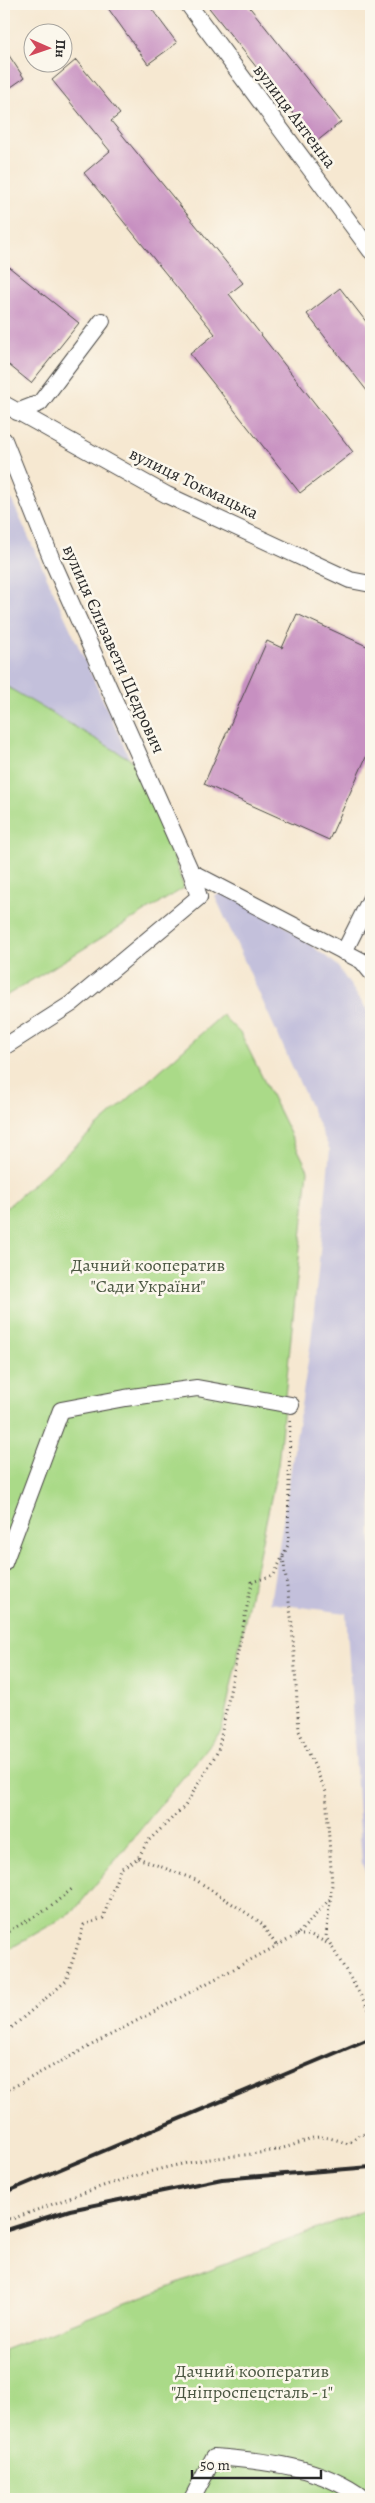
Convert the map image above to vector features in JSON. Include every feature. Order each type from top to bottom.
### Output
[{"type":"street","name":"вулиця Антенна","points":[[188,4],[371,251]]},
{"type":"street","points":[[10,408],[40,403],[102,321]]},
{"type":"street","name":"вулиця Токмацька","points":[[10,408],[167,495],[350,580],[371,584]]},
{"type":"street","name":"вулиця Єлизавети Щедрович","points":[[4,440],[8,464],[191,872],[199,897],[71,1004],[4,1047]]},
{"type":"street","points":[[191,872],[362,961],[371,972]]},
{"type":"street","points":[[344,952],[371,898]]},
{"type":"street","points":[[4,1563],[61,1410],[125,1398],[198,1388],[291,1405]]},
{"type":"street","points":[[192,2499],[214,2456],[266,2461],[301,2468],[350,2488],[364,2499]]},
{"type":"path","points":[[4,2034],[66,1981],[84,1925],[103,1918],[120,1869],[138,1858],[148,1841],[185,1806],[218,1751],[252,1582],[274,1575],[288,1546],[291,1405]]},
{"type":"path","points":[[283,1556],[292,1624],[299,1731],[326,1792],[332,1885],[326,1938],[371,2013]]},
{"type":"path","points":[[138,1858],[196,1880],[260,1922],[277,1946]]},
{"type":"path","points":[[4,1934],[49,1908],[73,1888]]},
{"type":"path","points":[[4,2092],[297,1936],[330,1898]]},
{"type":"path","points":[[297,1936],[311,1935],[331,1945]]},
{"type":"path","points":[[4,2218],[12,2219],[115,2180],[192,2162],[281,2149],[310,2137],[332,2138],[348,2144],[359,2135],[371,2133]]},
{"type":"shaded area","points":[[8,492],[133,766],[4,686],[4,497]]},
{"type":"shaded area","points":[[235,889],[336,964],[371,1016],[371,1885],[362,1864],[346,1613],[270,1603],[311,1342],[330,1150],[215,896]]},
{"type":"green space","points":[[4,685],[145,768],[184,888],[4,997]]},
{"type":"green space","name":"Дачний кооператив \"Сади України\"","points":[[222,1015],[241,1034],[308,1170],[278,1465],[223,1724],[221,1731],[73,1912],[4,1952],[4,1210]]},
{"type":"green space","name":"Дачний кооператив \"Дніпроспецсталь - 1\"","points":[[371,2208],[371,2499],[4,2499],[4,2350]]},
{"type":"building","points":[[105,4],[148,4],[177,43],[148,64]]},
{"type":"building","points":[[206,4],[247,4],[341,122],[316,142]]},
{"type":"building","points":[[4,48],[24,78],[4,92]]},
{"type":"building","points":[[76,60],[120,114],[111,121],[243,283],[229,294],[353,452],[300,493],[190,354],[215,334],[84,173],[110,151],[52,80],[62,72],[72,72],[72,63]]},
{"type":"building","points":[[4,263],[79,323],[31,383],[4,361]]},
{"type":"building","points":[[340,288],[371,328],[371,396],[307,314]]},
{"type":"building","points":[[297,614],[371,648],[371,746],[329,840],[204,784],[267,641],[282,648]]},
{"type":"railway","points":[[4,2193],[371,2038]]},
{"type":"railway","points":[[4,2231],[70,2210],[222,2179],[371,2167]]}]
